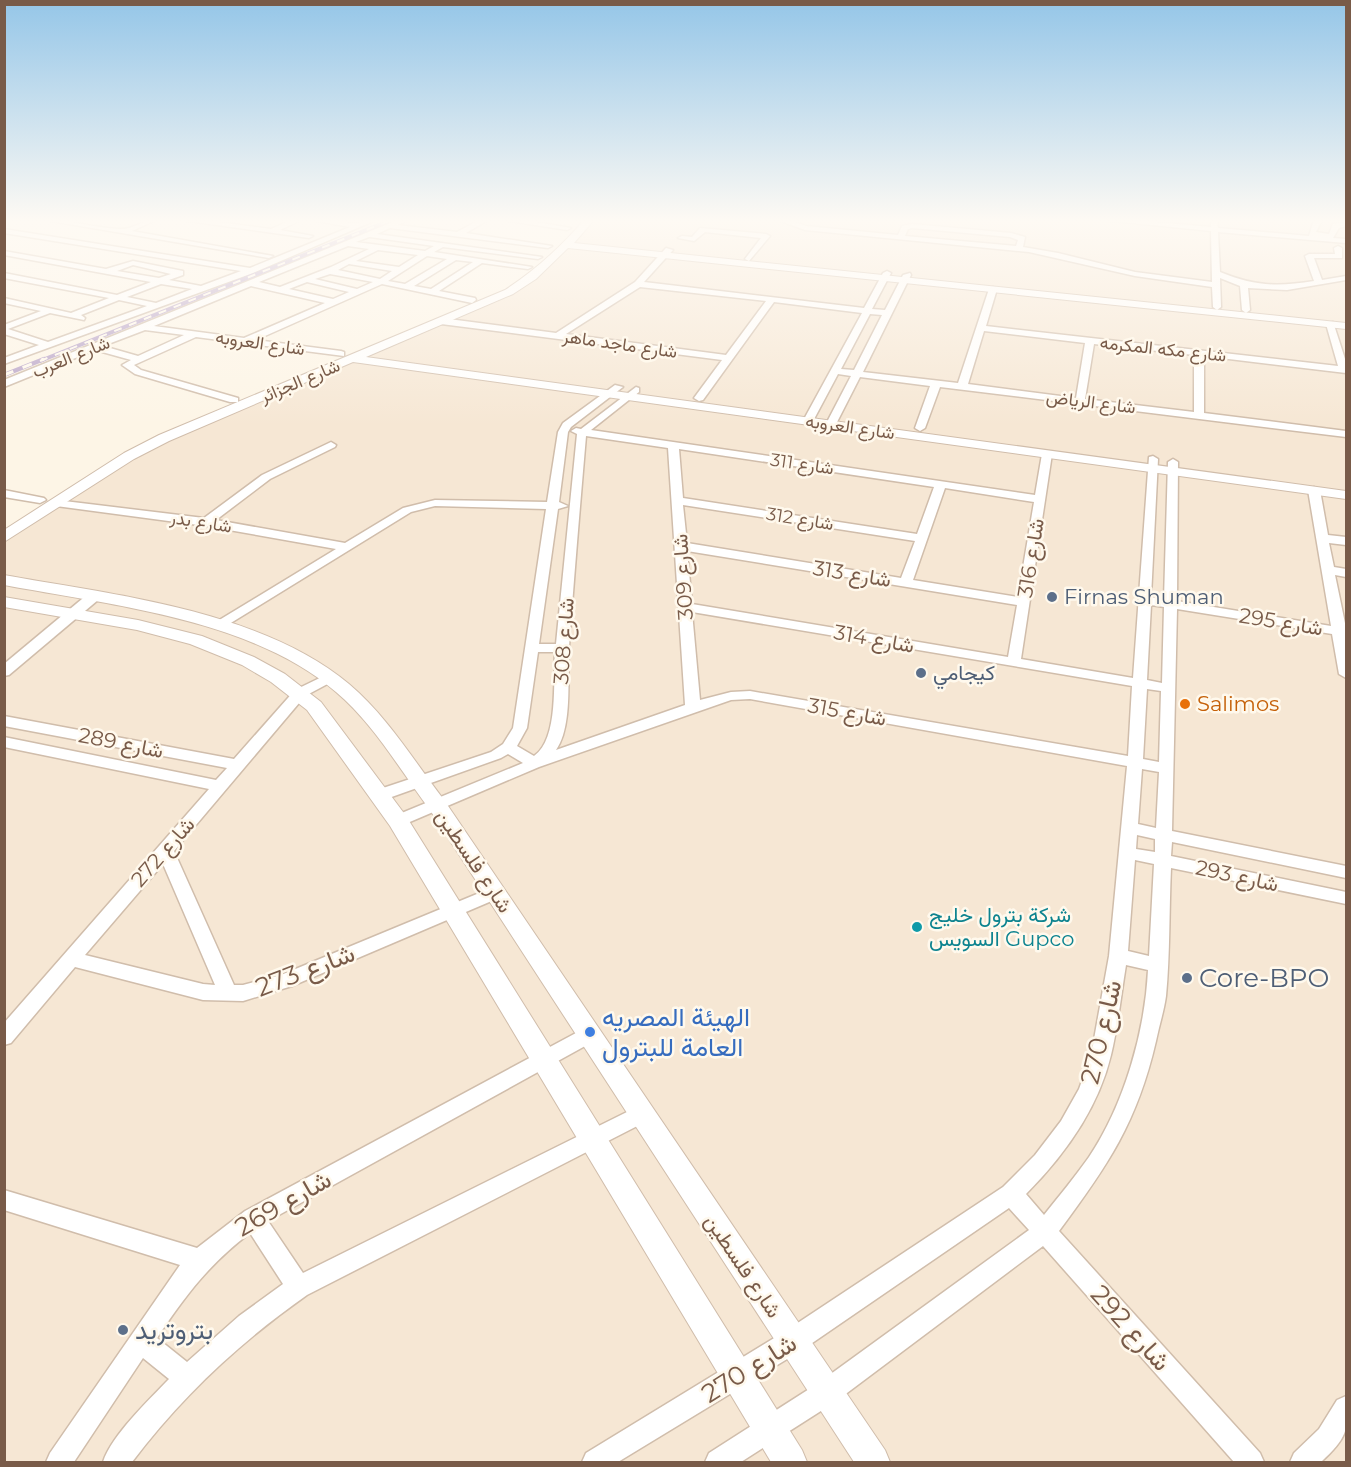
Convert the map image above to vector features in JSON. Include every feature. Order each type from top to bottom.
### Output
[{"type":"street","points":[[72,316],[142,288]]},
{"type":"street","name":"شارع العرب","points":[[4,384],[240,288]]},
{"type":"street","points":[[273,288],[333,302]]},
{"type":"street","points":[[280,290],[284,288]]},
{"type":"street","points":[[346,288],[358,291]]},
{"type":"street","points":[[245,341],[364,288]]},
{"type":"street","points":[[414,288],[472,304]]},
{"type":"street","points":[[432,292],[437,288]]},
{"type":"street","name":"شارع الجزائر","points":[[4,537],[129,456],[164,438],[472,304],[501,288]]},
{"type":"street","name":"شارع الجزائر","points":[[472,304],[500,297],[515,288]]},
{"type":"street","points":[[558,336],[631,288]]},
{"type":"street","points":[[675,288],[887,313]]},
{"type":"street","points":[[810,417],[879,288]]},
{"type":"street","points":[[833,420],[899,288]]},
{"type":"street","points":[[989,288],[1347,321]]},
{"type":"street","points":[[1020,288],[1217,308],[1347,326]]},
{"type":"street","points":[[1216,288],[1217,308]]},
{"type":"street","points":[[1244,288],[1246,313]]},
{"type":"street","points":[[66,289],[156,306]]},
{"type":"street","points":[[4,361],[202,289]]},
{"type":"street","points":[[962,387],[993,289]]},
{"type":"street","points":[[84,297],[93,293]]},
{"type":"street","points":[[4,300],[105,323]]},
{"type":"street","points":[[699,398],[771,300]]},
{"type":"street","points":[[4,330],[70,305]]},
{"type":"street","points":[[13,311],[27,306]]},
{"type":"street","name":"شارع الجزائر","points":[[4,523],[131,444],[327,360],[370,352],[442,316]]},
{"type":"street","name":"شارع ماجد ماهر","points":[[442,316],[558,336],[728,358]]},
{"type":"street","points":[[1330,324],[1345,369]]},
{"type":"street","name":"شارع العروبه","points":[[144,327],[833,420],[1047,454],[1347,485]]},
{"type":"street","name":"شارع مكه المكرمه","points":[[981,328],[1345,369]]},
{"type":"street","points":[[4,330],[48,345]]},
{"type":"street","name":"شارع العروبه","points":[[132,332],[327,360]]},
{"type":"street","points":[[194,334],[127,365],[129,368],[234,400]]},
{"type":"street","points":[[1080,401],[1090,340]]},
{"type":"street","points":[[95,347],[138,359]]},
{"type":"street","name":"شارع العروبه","points":[[370,352],[623,392],[699,398],[810,417]]},
{"type":"street","points":[[1198,353],[1198,416]]},
{"type":"street","name":"شارع الرياض","points":[[835,371],[1347,434]]},
{"type":"street","points":[[920,428],[936,383]]},
{"type":"street","points":[[564,429],[623,392]]},
{"type":"street","points":[[583,432],[623,392]]},
{"type":"street","name":"شارع العروبه","points":[[833,420],[920,428],[1153,464]]},
{"type":"street","name":"شارع 311","points":[[564,429],[1040,499]]},
{"type":"street","name":"شارع 308","points":[[508,747],[516,738],[520,728],[564,429]]},
{"type":"street","name":"شارع 308","points":[[398,821],[508,777],[544,756],[554,742],[558,728],[571,539],[580,440],[583,432]]},
{"type":"street","points":[[206,522],[266,477],[331,444]]},
{"type":"street","name":"شارع 309","points":[[673,445],[693,708]]},
{"type":"street","name":"شارع 316","points":[[1014,663],[1047,454]]},
{"type":"street","name":"شارع 270","points":[[595,1462],[738,1377],[1011,1194],[1043,1162],[1068,1128],[1088,1092],[1101,1056],[1118,956],[1135,762],[1153,464]]},
{"type":"street","name":"شارع العروبه","points":[[1173,466],[1347,495]]},
{"type":"street","name":"شارع 270","points":[[718,1462],[826,1393],[1046,1231],[1097,1163],[1115,1132],[1129,1101],[1150,1030],[1159,965],[1165,861],[1173,466]]},
{"type":"street","points":[[906,583],[941,484]]},
{"type":"street","points":[[1314,490],[1328,570],[1343,631],[1347,674]]},
{"type":"street","points":[[4,493],[40,500]]},
{"type":"street","name":"شارع 312","points":[[677,501],[922,538]]},
{"type":"street","name":"شارع بدر","points":[[56,503],[206,522],[346,547]]},
{"type":"street","points":[[221,625],[407,510],[424,504],[574,506]]},
{"type":"street","points":[[1322,538],[1347,541]]},
{"type":"street","points":[[548,539],[571,539]]},
{"type":"street","name":"شارع 313","points":[[681,546],[1024,602]]},
{"type":"street","points":[[1328,570],[1347,573]]},
{"type":"street","name":"شارع فلسطين","points":[[4,580],[189,615],[221,625],[304,661],[330,677],[362,707],[437,805],[826,1393]]},
{"type":"street","points":[[541,588],[567,587]]},
{"type":"street","points":[[4,672],[93,597]]},
{"type":"street","name":"شارع 295","points":[[1145,600],[1343,631]]},
{"type":"street","name":"شارع فلسطين","points":[[4,602],[168,632],[196,640],[248,661],[278,678],[300,693],[326,720],[398,821],[770,1430]]},
{"type":"street","name":"شارع 314","points":[[685,607],[1168,688]]},
{"type":"street","points":[[248,661],[271,645]]},
{"type":"street","points":[[533,648],[562,648]]},
{"type":"street","name":"شارع 272","points":[[4,1037],[300,693],[330,677]]},
{"type":"street","name":"شارع 315","points":[[534,763],[731,696],[750,695],[1167,768]]},
{"type":"street","name":"شارع 289","points":[[4,721],[238,765]]},
{"type":"street","name":"شارع 289","points":[[4,742],[221,786]]},
{"type":"street","points":[[380,795],[481,761],[508,747],[534,763]]},
{"type":"street","name":"شارع 293","points":[[1130,828],[1347,872]]},
{"type":"street","points":[[165,850],[228,994]]},
{"type":"street","name":"شارع 293","points":[[1128,853],[1347,898]]},
{"type":"street","name":"شارع 273","points":[[72,959],[203,992],[228,994],[265,988],[495,893]]},
{"type":"street","points":[[1118,956],[1159,965]]},
{"type":"street","name":"شارع 269","points":[[59,1462],[158,1312],[199,1260],[220,1240],[253,1218],[589,1034]]},
{"type":"street","points":[[116,1462],[153,1414],[188,1378],[273,1304],[299,1287],[642,1114]]},
{"type":"street","name":"شارع 292","points":[[1011,1194],[1251,1462]]},
{"type":"street","points":[[4,1200],[199,1260]]},
{"type":"street","points":[[253,1218],[299,1287]]},
{"type":"street","points":[[141,1341],[188,1378]]},
{"type":"street","points":[[826,1393],[873,1462]]},
{"type":"street","points":[[1304,1462],[1328,1438],[1347,1409]]},
{"type":"street","points":[[770,1430],[790,1462]]},
{"type":"shaded area","points":[[516,288],[1346,288],[1346,1462],[5,1462],[5,533],[135,450]]},
{"type":"railway","points":[[40,361],[221,288]]},
{"type":"railway","points":[[4,375],[44,359]]},
{"type":"place","name":"Firnas Shuman","points":[[1052,597]]},
{"type":"place","name":"كيجامي","points":[[921,673]]},
{"type":"place","name":"Salimos","points":[[1185,704]]},
{"type":"place","name":"شركة بترول خليج السويس Gupco","points":[[917,927]]},
{"type":"place","name":"Core-BPO","points":[[1187,978]]},
{"type":"place","name":"الهيئة المصريه العامة للبترول","points":[[590,1032]]},
{"type":"place","name":"بتروتريد","points":[[123,1330]]}]
